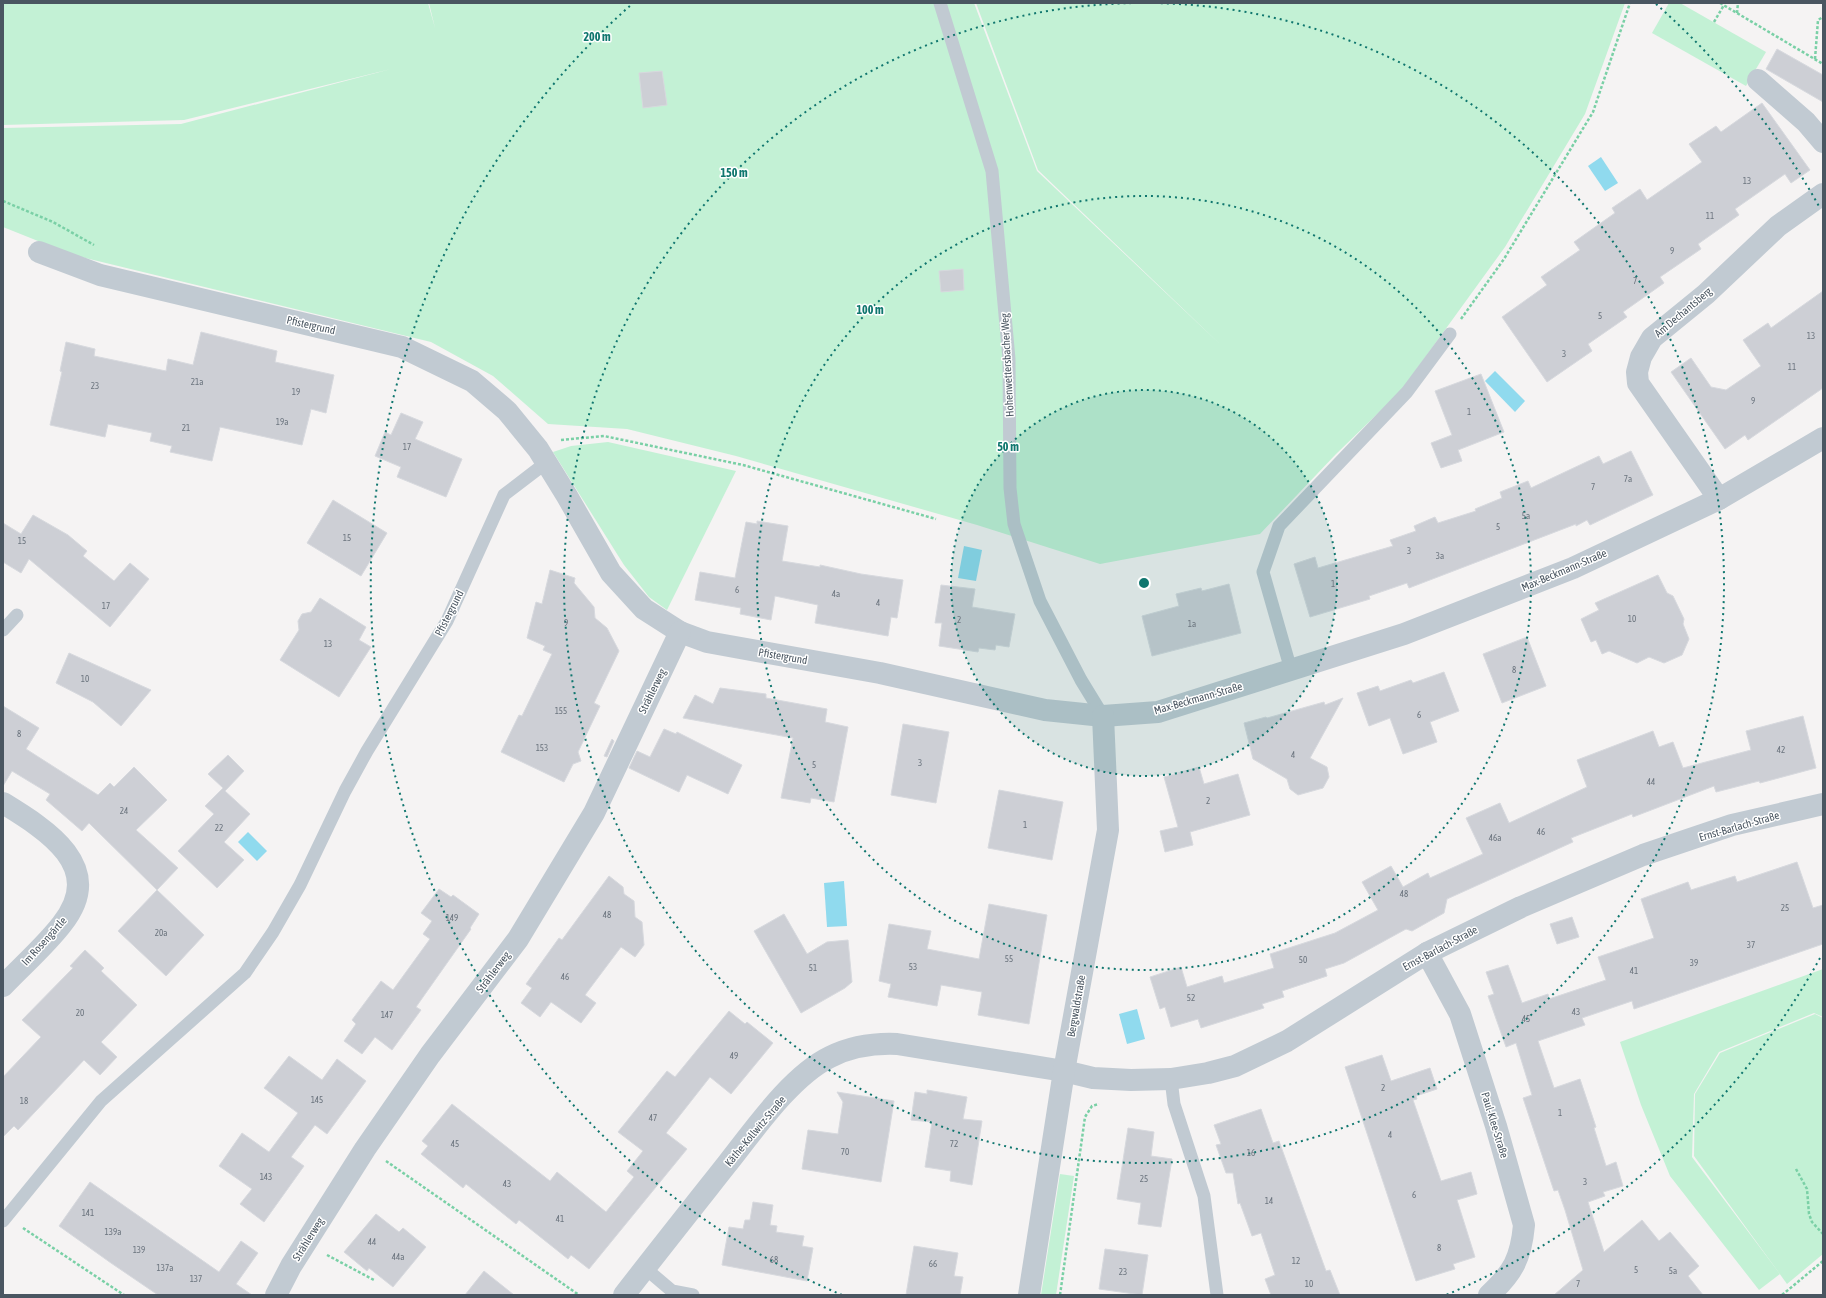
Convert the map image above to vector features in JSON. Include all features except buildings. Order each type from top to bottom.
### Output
[{"type":"street","points":[[1758,80],[1806,122],[1823,142]]},
{"type":"street","name":"Am Dechantsberg","points":[[1719,499],[1638,383],[1637,372],[1641,357],[1652,338],[1706,294],[1778,226],[1823,194]]},
{"type":"street","name":"Pfistergrund","points":[[38,252],[100,275],[402,347],[472,381],[507,411],[542,456],[611,573],[644,609],[680,632],[714,643],[880,673],[1045,710],[1103,716]]},
{"type":"street","name":"Max-Beckmann-Straße","points":[[1103,716],[1158,712],[1404,634],[1573,568],[1719,499],[1823,438]]},
{"type":"street","name":"Strählerweg","points":[[276,1295],[306,1243],[365,1149],[430,1055],[518,939],[594,813],[680,632]]},
{"type":"street","name":"Bergwaldstraße","points":[[1029,1295],[1064,1071],[1108,830],[1103,716]]},
{"type":"street","name":"Im Rosengärtle","points":[[3,803],[45,831],[61,846],[76,868],[79,879],[71,911],[62,924],[3,986]]},
{"type":"street","name":"Ernst-Barlach-Straße","points":[[1064,1071],[1093,1078],[1131,1080],[1171,1079],[1208,1073],[1235,1066],[1288,1041],[1427,953],[1522,907],[1643,855],[1732,825],[1823,804]]},
{"type":"street","name":"Paul-Klee-Straße","points":[[1427,953],[1460,1014],[1496,1126],[1524,1225],[1523,1240],[1516,1263],[1502,1284],[1489,1295]]},
{"type":"street","name":"Käthe-Kollwitz-Straße","points":[[624,1295],[773,1106],[806,1073],[828,1057],[853,1047],[876,1043],[897,1044],[1064,1071]]},
{"type":"lane","name":"Hohenwettersbacher Weg","points":[[940,3],[992,171],[1009,359],[1010,488],[1014,524],[1040,601],[1081,680],[1103,716]]},
{"type":"lane","points":[[1291,670],[1263,572],[1279,526],[1407,392],[1450,334]]},
{"type":"lane","name":"Pfistergrund","points":[[5,1219],[101,1101],[245,973],[273,932],[300,885],[345,791],[367,751],[447,621],[504,495],[542,456]]},
{"type":"lane","points":[[3,630],[17,615]]},
{"type":"lane","points":[[1171,1079],[1174,1104],[1204,1196],[1217,1295]]},
{"type":"lane","points":[[645,1268],[672,1291],[693,1295]]},
{"type":"path","points":[[1450,334],[1504,259],[1593,112],[1630,3]]},
{"type":"path","points":[[1720,3],[1823,64]]},
{"type":"path","points":[[1737,13],[1738,3]]},
{"type":"path","points":[[1714,22],[1724,5]]},
{"type":"path","points":[[1815,59],[1818,20],[1823,17]]},
{"type":"path","points":[[3,201],[54,222],[97,246],[100,275]]},
{"type":"path","points":[[542,456],[562,440],[604,436],[743,465],[936,519]]},
{"type":"path","points":[[1060,1295],[1085,1117],[1092,1106]]},
{"type":"path","points":[[382,1159],[579,1295]]},
{"type":"path","points":[[1796,1169],[1807,1189],[1809,1214],[1812,1222],[1823,1234]]},
{"type":"path","points":[[5,1219],[124,1295]]},
{"type":"path","points":[[306,1243],[374,1280]]},
{"type":"path","points":[[1782,1295],[1823,1262]]},
{"type":"green space","points":[[3,3],[428,3],[435,28],[429,3],[974,3],[1037,171],[1223,347],[1038,170],[976,3],[1625,3],[1585,114],[1505,247],[1400,392],[1336,454],[1260,534],[1100,564],[977,525],[736,456],[627,429],[548,424],[493,376],[431,342],[73,255],[3,227],[3,128],[181,124],[391,69],[184,120],[3,125]]},
{"type":"green space","points":[[1669,3],[1680,3],[1766,52],[1746,86],[1652,33]]},
{"type":"green space","points":[[608,442],[736,471],[667,610],[649,597],[624,565],[553,452],[571,446]]},
{"type":"green space","points":[[1823,969],[1823,1017],[1814,1013],[1719,1052],[1694,1094],[1692,1157],[1780,1274],[1759,1290],[1670,1176],[1641,1105],[1620,1042]]},
{"type":"green space","points":[[1815,1014],[1823,1018],[1823,1254],[1787,1284],[1694,1156],[1695,1094],[1720,1053]]},
{"type":"green space","points":[[1060,1174],[1074,1176],[1056,1295],[1041,1295]]},
{"type":"water","points":[[1601,157],[1618,183],[1605,191],[1588,166]]},
{"type":"water","points":[[1495,371],[1525,401],[1515,412],[1485,381]]},
{"type":"water","points":[[964,546],[982,550],[976,581],[958,578]]},
{"type":"water","points":[[248,832],[267,851],[257,861],[238,842]]},
{"type":"water","points":[[844,881],[847,926],[827,927],[824,883]]},
{"type":"water","points":[[1137,1009],[1145,1039],[1127,1044],[1119,1014]]}]
